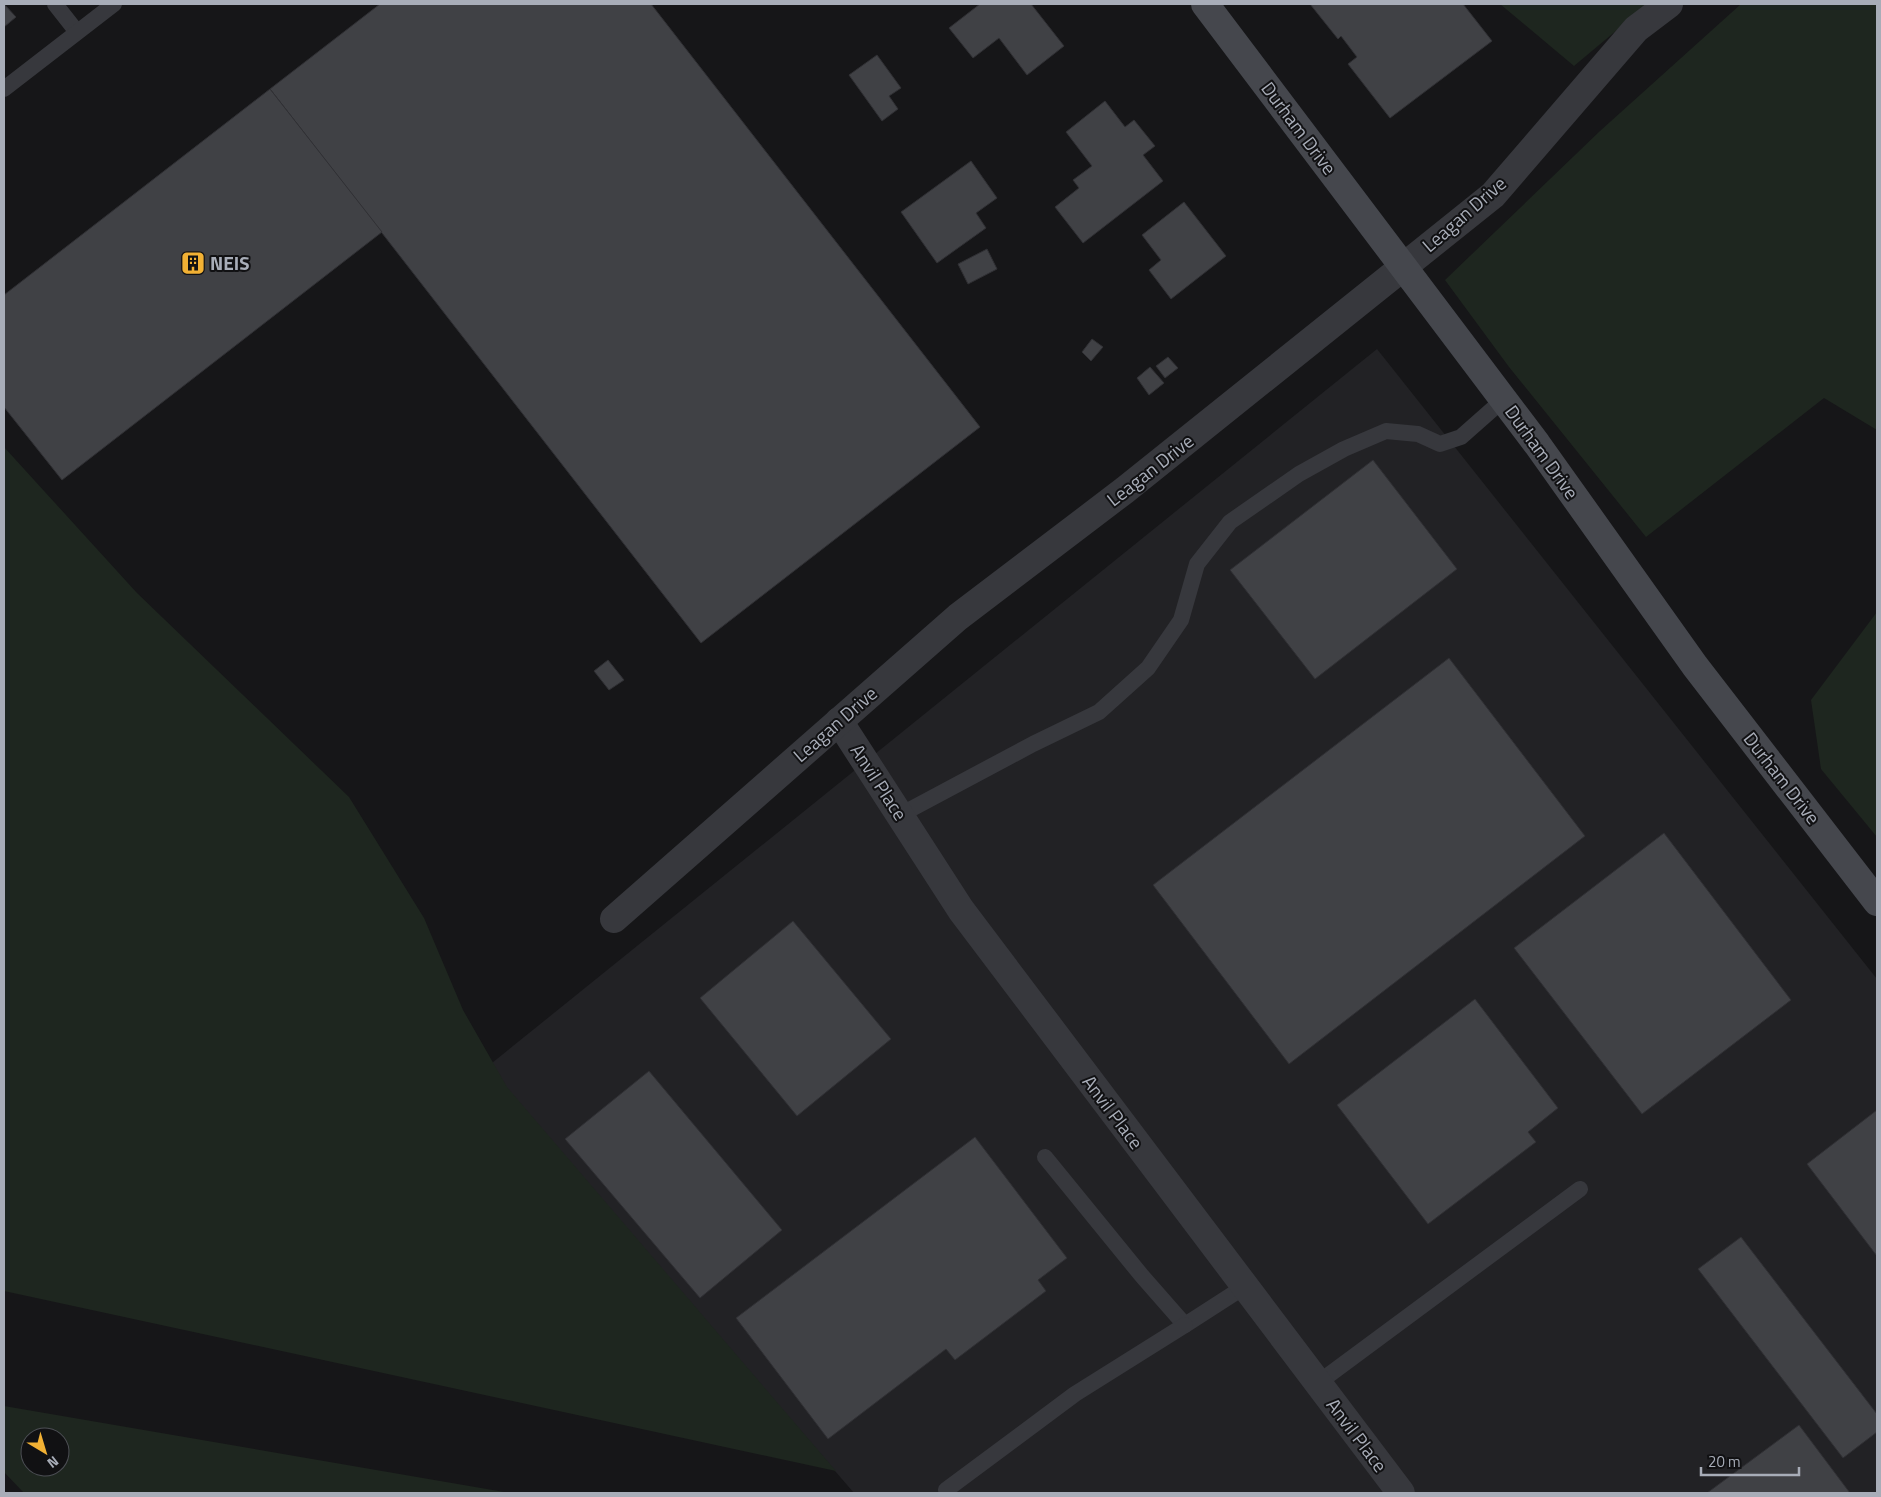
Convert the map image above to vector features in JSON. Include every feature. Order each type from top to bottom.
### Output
[{"type":"street","name":"Durham Drive","points":[[1205,4],[1537,444],[1695,666],[1877,902]]},
{"type":"street","name":"Leagan Drive","points":[[614,919],[958,617],[1125,490],[1493,194],[1636,29],[1669,4]]},
{"type":"street","name":"Anvil Place","points":[[839,721],[961,910],[1401,1493]]},
{"type":"lane","points":[[55,4],[77,32]]},
{"type":"lane","points":[[4,88],[114,4]]},
{"type":"lane","points":[[900,815],[1033,744],[1099,712],[1148,668],[1180,620],[1197,564],[1230,522],[1292,480],[1344,449],[1386,431],[1418,434],[1440,444],[1461,437],[1504,400]]},
{"type":"lane","points":[[1045,1157],[1142,1276],[1185,1325]]},
{"type":"lane","points":[[1318,1383],[1580,1189]]},
{"type":"lane","points":[[946,1490],[1075,1394],[1244,1287]]},
{"type":"shaded area","points":[[1500,4],[1648,4],[1574,66]]},
{"type":"shaded area","points":[[1741,4],[1877,4],[1877,430],[1824,398],[1646,537],[1509,367],[1445,280],[1600,131]]},
{"type":"shaded area","points":[[1377,349],[1877,979],[1877,1493],[854,1493],[487,1067]]},
{"type":"shaded area","points":[[4,447],[137,593],[349,797],[424,918],[463,1010],[507,1087],[836,1471],[4,1291]]},
{"type":"shaded area","points":[[1877,612],[1877,837],[1821,769],[1811,700]]},
{"type":"shaded area","points":[[4,1406],[510,1493],[24,1493],[4,1472]]},
{"type":"building","points":[[4,4],[16,17],[4,27]]},
{"type":"building","points":[[380,4],[651,4],[980,427],[701,643],[270,89]]},
{"type":"building","points":[[980,4],[1031,4],[1064,46],[1027,75],[999,38],[973,58],[949,28]]},
{"type":"building","points":[[1310,4],[1463,4],[1492,41],[1390,118],[1348,64],[1357,57],[1341,36],[1338,39]]},
{"type":"building","points":[[877,55],[901,88],[889,96],[898,109],[882,121],[849,75]]},
{"type":"building","name":"NEIS","points":[[270,89],[382,232],[62,480],[4,407],[4,295]]},
{"type":"building","points":[[1105,101],[1125,127],[1134,120],[1155,146],[1143,155],[1163,181],[1083,243],[1055,207],[1079,188],[1073,180],[1092,166],[1066,132]]},
{"type":"building","points":[[971,161],[997,198],[976,213],[986,228],[937,263],[901,212]]},
{"type":"building","points":[[1184,202],[1226,256],[1171,299],[1149,270],[1161,260],[1142,235]]},
{"type":"building","points":[[987,249],[997,269],[968,284],[958,264]]},
{"type":"building","points":[[1092,339],[1103,347],[1091,361],[1082,352]]},
{"type":"building","points":[[1168,357],[1178,368],[1165,378],[1156,366]]},
{"type":"building","points":[[1150,367],[1164,383],[1149,395],[1137,378]]},
{"type":"building","points":[[1373,460],[1457,569],[1315,679],[1230,570]]},
{"type":"building","points":[[1449,658],[1585,836],[1289,1064],[1153,885]]},
{"type":"building","points":[[608,660],[624,680],[609,690],[594,671]]},
{"type":"building","points":[[1664,833],[1791,1000],[1642,1114],[1514,948]]},
{"type":"building","points":[[793,921],[891,1039],[797,1116],[700,998]]},
{"type":"building","points":[[1475,999],[1558,1108],[1528,1132],[1536,1142],[1428,1224],[1337,1105]]},
{"type":"building","points":[[649,1071],[782,1230],[700,1298],[565,1139]]},
{"type":"building","points":[[1877,1110],[1877,1256],[1807,1164]]},
{"type":"building","points":[[975,1137],[1067,1258],[1038,1280],[1046,1291],[955,1360],[946,1349],[828,1439],[736,1318]]},
{"type":"building","points":[[1741,1237],[1877,1414],[1877,1432],[1843,1458],[1698,1269]]},
{"type":"building","points":[[1799,1425],[1850,1493],[1707,1493]]},
{"type":"place","name":"NEIS","points":[[193,263]]}]
